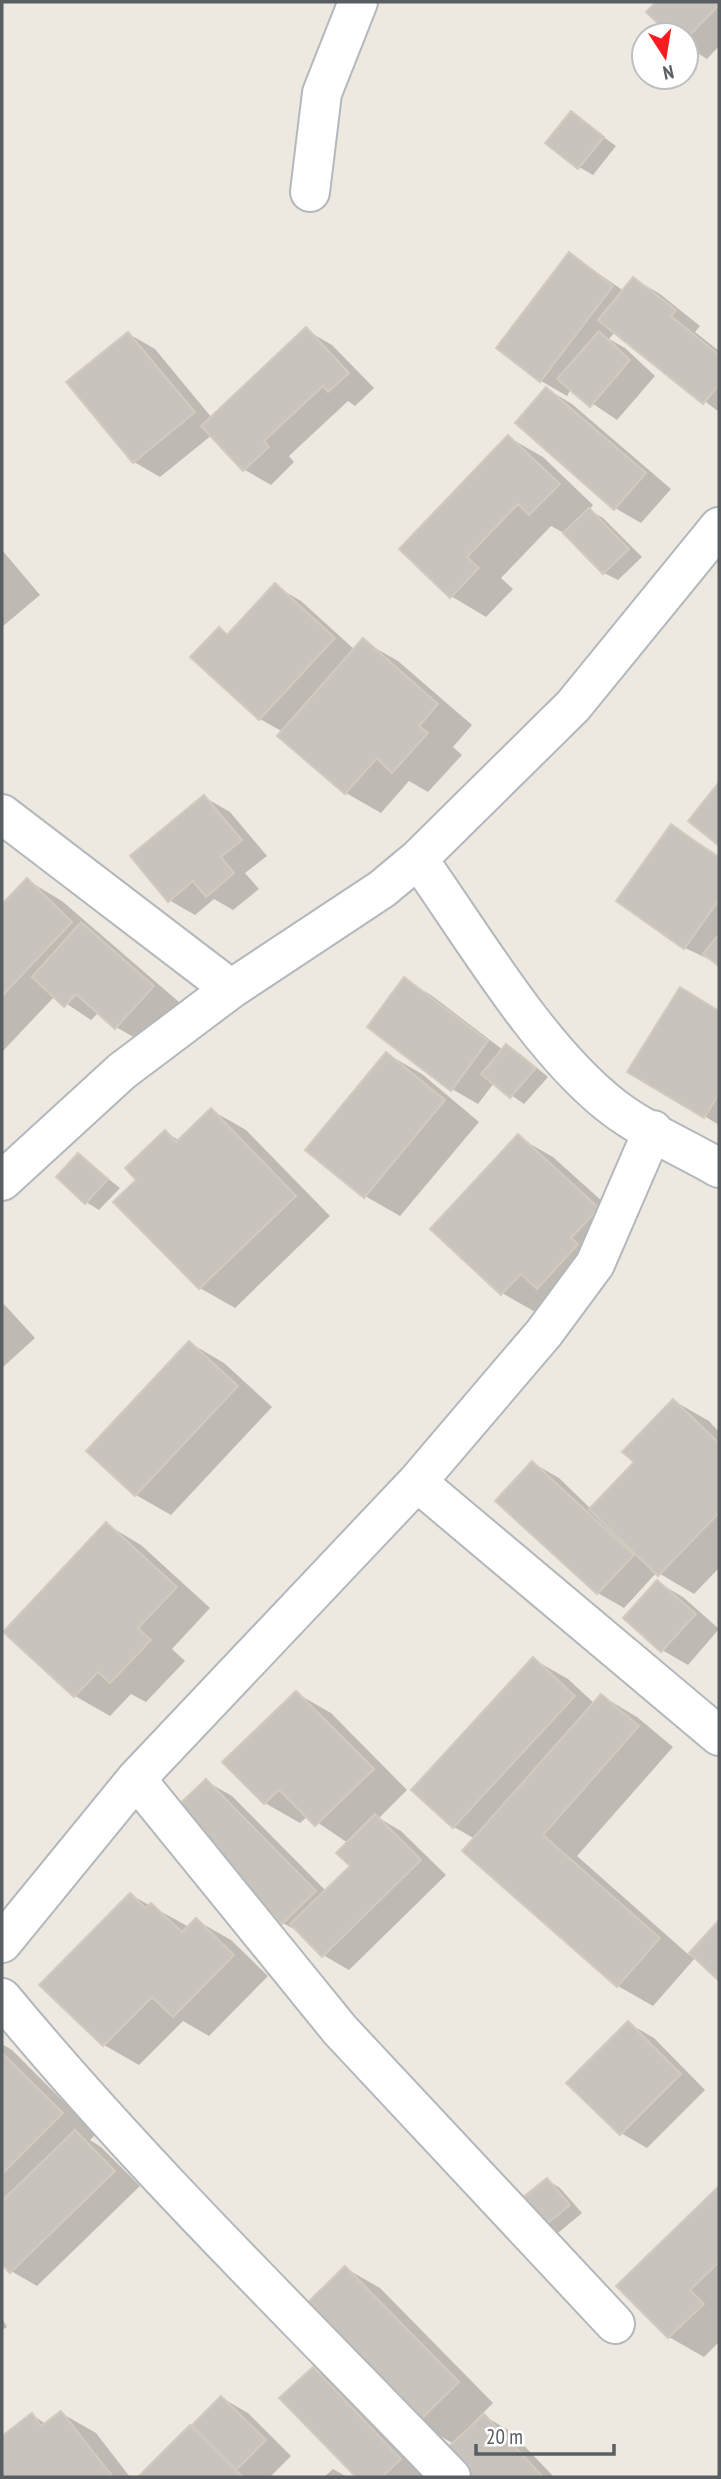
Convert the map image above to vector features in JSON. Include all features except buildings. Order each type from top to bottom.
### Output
[{"type":"street","points":[[310,192],[322,93],[358,2]]},
{"type":"street","points":[[2,1181],[122,1071],[230,989],[382,889],[418,859],[573,706],[719,527]]},
{"type":"street","points":[[2,814],[230,989]]},
{"type":"street","points":[[418,859],[521,1006],[577,1075],[614,1108],[719,1168]]},
{"type":"street","points":[[2,1943],[136,1779],[417,1482],[544,1333],[595,1264],[653,1130]]},
{"type":"street","points":[[417,1482],[719,1736]]},
{"type":"street","points":[[136,1779],[340,2030],[615,2324]]},
{"type":"street","points":[[2,1998],[65,2074],[267,2291],[451,2477]]}]
